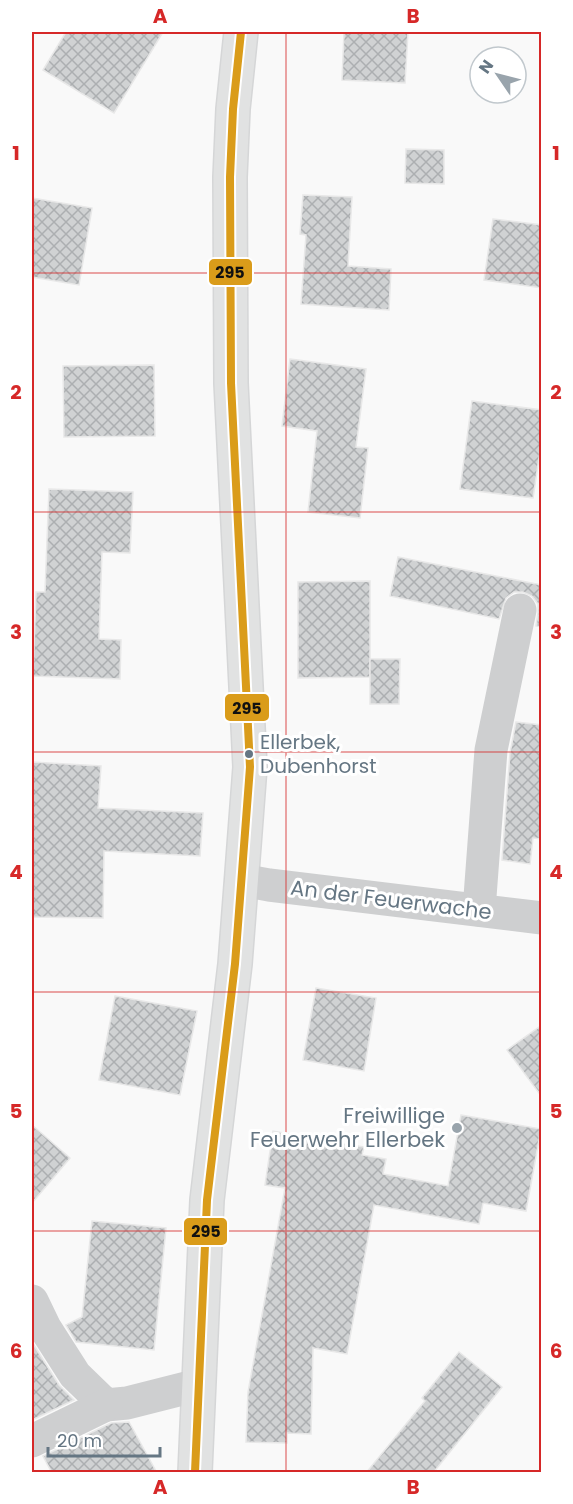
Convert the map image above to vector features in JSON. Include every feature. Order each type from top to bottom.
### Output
[{"type":"main road","points":[[195,1473],[207,1200],[235,964],[250,767],[231,383],[230,200],[233,109],[241,32]]},
{"type":"street","points":[[479,910],[491,750],[520,610]]},
{"type":"street","name":"An der Feuerwache","points":[[241,880],[542,918]]},
{"type":"street","points":[[32,1301],[45,1328],[75,1375],[106,1405]]},
{"type":"street","points":[[32,1441],[106,1405],[127,1403],[198,1385]]},
{"type":"building","points":[[66,32],[163,32],[114,113],[43,70]]},
{"type":"building","points":[[344,32],[408,32],[405,83],[342,80]]},
{"type":"building","points":[[406,149],[444,150],[444,184],[405,183]]},
{"type":"building","points":[[303,195],[352,197],[348,266],[391,269],[389,310],[301,304],[306,235],[300,234]]},
{"type":"building","points":[[32,198],[92,208],[79,285],[32,277]]},
{"type":"building","points":[[493,219],[542,225],[542,288],[484,280]]},
{"type":"building","points":[[290,359],[366,369],[356,447],[368,448],[360,518],[308,512],[317,431],[282,426]]},
{"type":"building","points":[[154,365],[155,436],[64,437],[63,366]]},
{"type":"building","points":[[472,401],[542,410],[542,438],[533,498],[460,489]]},
{"type":"building","points":[[49,489],[133,492],[130,553],[102,552],[99,639],[121,640],[120,679],[33,676],[36,592],[45,592]]},
{"type":"building","points":[[398,557],[542,585],[542,627],[536,626],[538,604],[532,596],[523,592],[514,592],[506,598],[499,619],[390,596]]},
{"type":"building","points":[[370,581],[370,677],[298,678],[298,582]]},
{"type":"building","points":[[370,659],[400,659],[399,704],[370,704]]},
{"type":"building","points":[[516,722],[542,725],[542,839],[533,838],[530,864],[502,860],[510,753]]},
{"type":"building","points":[[32,762],[101,766],[98,808],[203,813],[200,856],[104,851],[103,918],[32,917]]},
{"type":"building","points":[[316,988],[376,998],[364,1071],[303,1060]]},
{"type":"building","points":[[115,996],[197,1011],[180,1095],[99,1080]]},
{"type":"building","points":[[542,1025],[542,1097],[507,1050]]},
{"type":"building","points":[[461,1115],[541,1129],[526,1211],[483,1203],[479,1224],[374,1205],[347,1354],[313,1348],[311,1434],[287,1433],[287,1443],[246,1442],[248,1392],[285,1188],[265,1185],[273,1131],[364,1147],[362,1155],[386,1159],[383,1174],[448,1186]]},
{"type":"building","points":[[32,1125],[70,1158],[32,1203]]},
{"type":"building","points":[[92,1221],[166,1228],[154,1350],[76,1342],[66,1325],[82,1317]]},
{"type":"building","points":[[32,1342],[59,1385],[74,1400],[32,1420]]},
{"type":"building","points":[[459,1352],[502,1387],[433,1473],[366,1473],[425,1401],[422,1398]]},
{"type":"building","points":[[129,1422],[157,1473],[52,1473],[43,1456],[111,1423]]},
{"type":"transit line","name":"295","points":[[195,1472],[207,1200],[235,964],[250,767],[231,383],[230,177],[233,109],[241,32]]},
{"type":"place","name":"Ellerbek, Dubenhorst","points":[[249,754]]},
{"type":"place","name":"Freiwillige Feuerwehr Ellerbek","points":[[457,1128]]}]
